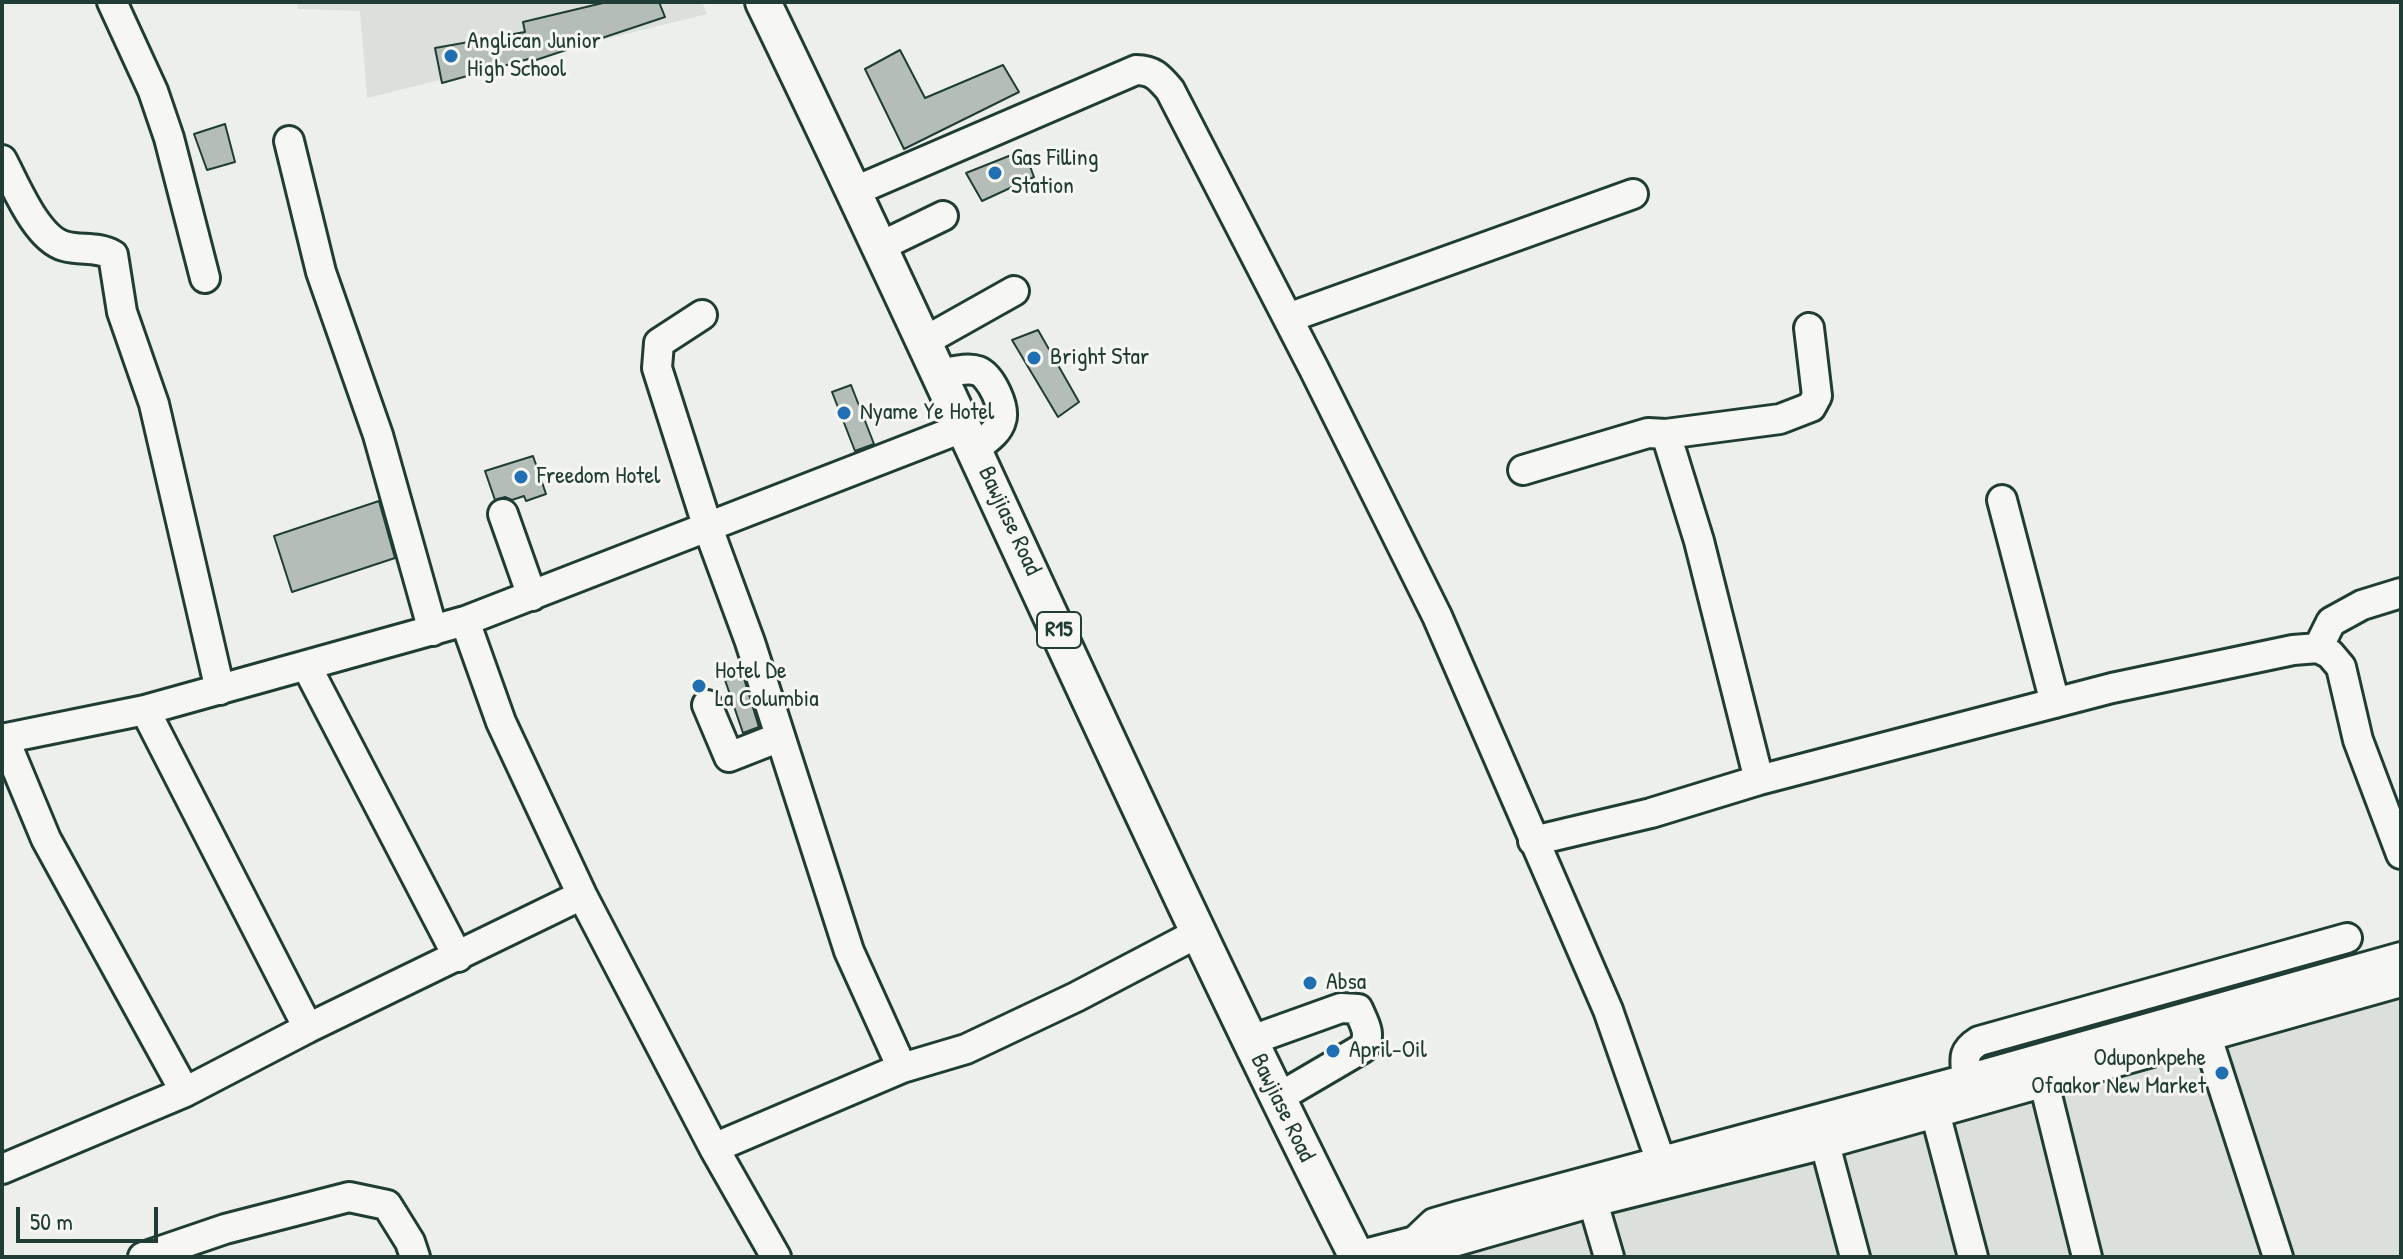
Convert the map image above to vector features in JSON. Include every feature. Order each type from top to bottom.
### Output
[{"type":"main road","name":"Bawjiase Road","points":[[763,2],[881,246],[1276,1099],[1357,1257]]},
{"type":"street","points":[[112,2],[157,103],[169,138],[205,278]]},
{"type":"street","points":[[855,191],[1136,70],[1157,74],[1170,90],[1288,318],[1437,616],[1608,1010],[1661,1162]]},
{"type":"street","points":[[289,141],[321,272],[378,435],[433,631]]},
{"type":"street","points":[[2,160],[36,223],[49,237],[62,246],[102,249],[113,255],[122,312],[154,404],[220,690]]},
{"type":"street","points":[[1288,318],[1633,194]]},
{"type":"street","points":[[881,246],[943,216]]},
{"type":"street","points":[[925,341],[1014,291]]},
{"type":"street","points":[[702,315],[659,343],[657,368],[707,525],[750,642],[849,951],[902,1068]]},
{"type":"street","points":[[1523,470],[1648,433],[1666,434],[1780,419],[1811,407],[1817,396],[1809,328]]},
{"type":"street","points":[[1666,434],[1699,541],[1759,780]]},
{"type":"street","points":[[185,1092],[46,839],[3,738],[145,710],[433,631],[532,596],[707,525],[970,438]]},
{"type":"street","points":[[2002,500],[2055,703]]},
{"type":"street","points":[[503,514],[532,596]]},
{"type":"street","points":[[2318,648],[2331,622],[2362,605],[2401,593]]},
{"type":"street","points":[[465,621],[501,722],[582,895],[714,1148],[776,1257]]},
{"type":"street","points":[[1533,841],[1651,813],[1759,780],[2112,688],[2293,650],[2318,648],[2330,654],[2341,667],[2358,740],[2401,854]]},
{"type":"street","points":[[307,667],[458,957]]},
{"type":"street","points":[[707,705],[729,757],[780,737]]},
{"type":"street","points":[[145,710],[308,1028]]},
{"type":"street","points":[[2,1169],[185,1092],[308,1028],[582,895]]},
{"type":"street","points":[[714,1148],[902,1068],[966,1049],[1076,997],[1198,933]]},
{"type":"street","points":[[1967,1079],[1965,1059],[1968,1048],[1979,1041],[2347,938]]},
{"type":"street","points":[[1415,1241],[1434,1223],[1967,1079],[2401,957]]},
{"type":"street","points":[[1357,1257],[1415,1241],[1443,1245],[1593,1202],[1825,1144],[2401,982]]},
{"type":"street","points":[[1249,1041],[1341,1008],[1358,1009],[1368,1030],[1368,1040],[1363,1048],[1276,1099]]},
{"type":"street","points":[[2207,1037],[2278,1257]]},
{"type":"street","points":[[2044,1083],[2087,1257]]},
{"type":"street","points":[[1935,1112],[1973,1257]]},
{"type":"street","points":[[1825,1144],[1855,1257]]},
{"type":"street","points":[[143,1257],[225,1229],[349,1197],[387,1205],[410,1242],[415,1257]]},
{"type":"street","points":[[1593,1202],[1609,1257]]},
{"type":"shaded area","name":"Anglican Junior High School","points":[[297,2],[702,2],[707,14],[367,98],[360,11],[298,9]]},
{"type":"shaded area","name":"Oduponkpehe Ofaakor New Market","points":[[2401,979],[2401,1257],[1386,1257]]},
{"type":"building","points":[[607,2],[659,2],[665,17],[533,61],[532,58],[442,83],[435,48],[525,32],[523,22]]},
{"type":"building","points":[[900,50],[925,98],[1003,65],[1019,92],[904,149],[865,69]]},
{"type":"building","points":[[225,124],[235,162],[207,170],[194,134]]},
{"type":"building","points":[[1024,150],[1034,177],[982,201],[966,173]]},
{"type":"building","points":[[1038,330],[1079,402],[1058,417],[1012,340]]},
{"type":"building","points":[[851,385],[874,444],[855,451],[832,392]]},
{"type":"building","points":[[533,456],[546,494],[526,501],[524,496],[495,500],[485,471]]},
{"type":"building","points":[[379,501],[395,558],[292,592],[274,536]]},
{"type":"building","points":[[742,672],[759,727],[743,733],[724,677]]},
{"type":"place","name":"Anglican Junior High School","points":[[451,56]]},
{"type":"place","name":"Gas Filling Station","points":[[995,173]]},
{"type":"place","name":"Bright Star","points":[[1034,358]]},
{"type":"place","name":"Nyame Ye Hotel","points":[[844,413]]},
{"type":"place","name":"Freedom Hotel","points":[[521,477]]},
{"type":"place","name":"Hotel De La Columbia","points":[[699,686]]},
{"type":"place","name":"Absa","points":[[1310,983]]},
{"type":"place","name":"April-Oil","points":[[1333,1051]]},
{"type":"place","name":"Oduponkpehe Ofaakor New Market","points":[[2222,1073]]}]
